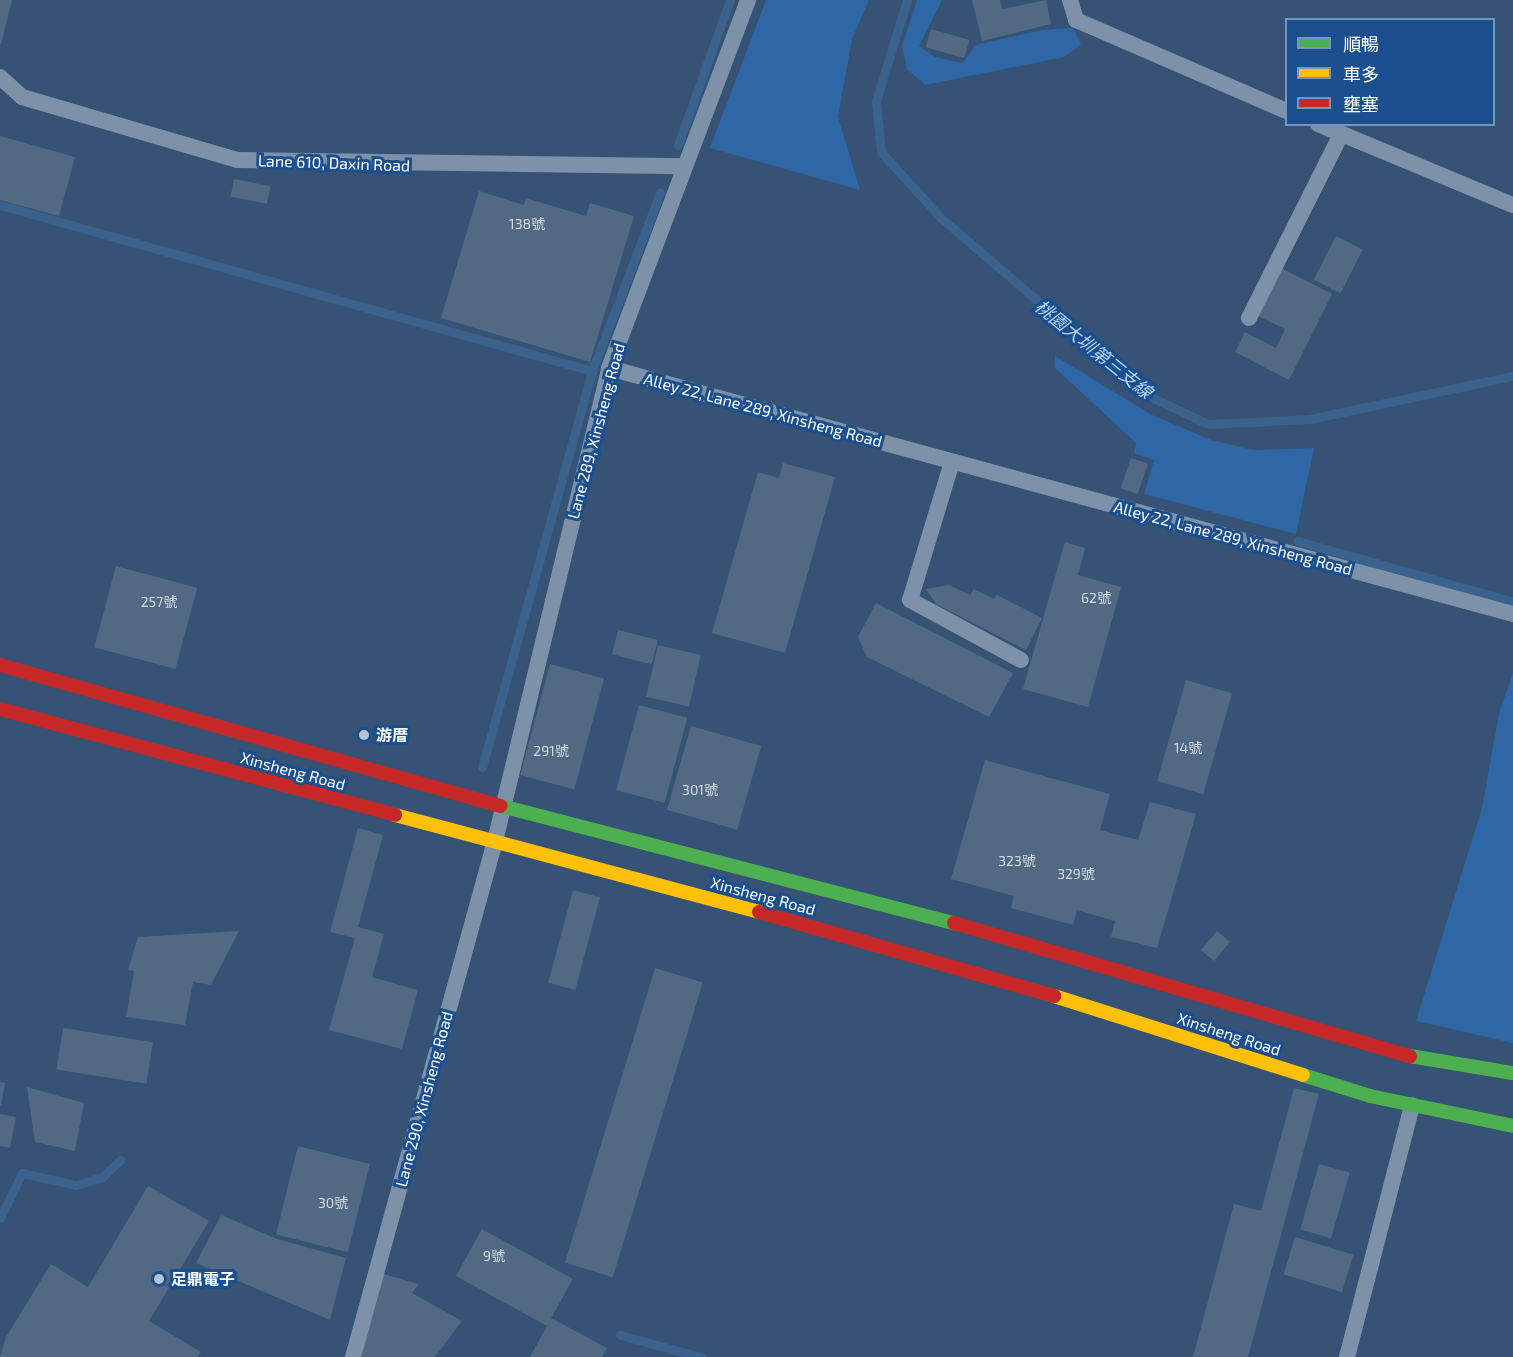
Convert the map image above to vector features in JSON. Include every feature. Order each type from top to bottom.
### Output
[{"type":"main road","name":"Xinsheng Road","points":[[0,665],[503,807],[933,917],[1434,1063],[1513,1073]]},
{"type":"main road","name":"Xinsheng Road","points":[[0,709],[956,965],[1412,1105],[1513,1126]]},
{"type":"lane","name":"Lane 289, Xinsheng Road","points":[[495,841],[609,368],[748,0]]},
{"type":"lane","points":[[1070,0],[1076,20],[1285,110]]},
{"type":"lane","name":"Lane 610, Daxin Road","points":[[0,76],[22,97],[237,160],[685,166]]},
{"type":"lane","points":[[1323,126],[1513,205]]},
{"type":"lane","points":[[1249,318],[1341,134]]},
{"type":"lane","name":"Alley 22, Lane 289, Xinsheng Road","points":[[609,368],[1513,614]]},
{"type":"lane","points":[[952,462],[910,600],[1021,660]]},
{"type":"lane","name":"Lane 290, Xinsheng Road","points":[[353,1357],[495,841]]},
{"type":"lane","points":[[1347,1357],[1412,1105]]},
{"type":"shaded area","points":[[766,0],[869,0],[852,39],[838,117],[860,190],[710,148]]},
{"type":"shaded area","points":[[917,0],[942,0],[919,46],[935,57],[963,63],[975,45],[1042,30],[1073,28],[1081,45],[1064,57],[925,85],[907,69],[902,46]]},
{"type":"shaded area","points":[[1055,356],[1152,415],[1211,440],[1253,450],[1314,448],[1296,534],[1144,494],[1154,460],[1134,453],[1136,443],[1054,367]]},
{"type":"shaded area","points":[[1513,673],[1513,1043],[1416,1021],[1482,808],[1499,713]]},
{"type":"building","points":[[0,0],[12,0],[1,44],[0,44]]},
{"type":"building","points":[[972,0],[1000,0],[1002,9],[1046,0],[1051,24],[982,41]]},
{"type":"building","points":[[931,29],[969,40],[964,58],[926,47]]},
{"type":"building","points":[[0,136],[75,157],[59,216],[0,200]]},
{"type":"building","points":[[234,179],[270,186],[267,204],[231,197]]},
{"type":"building","points":[[479,191],[524,205],[526,198],[586,216],[590,203],[634,216],[590,362],[441,318]]},
{"type":"building","points":[[1336,236],[1363,250],[1340,293],[1314,280]]},
{"type":"building","points":[[1281,268],[1332,294],[1289,380],[1235,352],[1245,332],[1276,348],[1285,329],[1258,316]]},
{"type":"building","points":[[1131,458],[1148,464],[1138,494],[1121,488]]},
{"type":"building","points":[[783,463],[835,477],[785,653],[712,633],[758,472],[779,478]]},
{"type":"building","points":[[1065,542],[1085,548],[1078,575],[1121,587],[1088,707],[1023,689]]},
{"type":"building","points":[[116,566],[197,588],[175,669],[94,647]]},
{"type":"building","points":[[949,585],[970,595],[974,589],[994,599],[997,595],[1042,618],[1026,650],[936,604],[926,589]]},
{"type":"building","points":[[876,603],[1013,673],[989,717],[867,657],[858,637]]},
{"type":"building","points":[[618,630],[658,640],[652,664],[612,654]]},
{"type":"building","points":[[658,645],[701,655],[689,707],[646,697]]},
{"type":"building","points":[[550,664],[604,678],[574,790],[520,775]]},
{"type":"building","points":[[1186,680],[1232,693],[1203,794],[1157,781]]},
{"type":"building","points":[[639,705],[687,718],[665,803],[616,790]]},
{"type":"building","points":[[691,726],[761,746],[737,830],[667,810]]},
{"type":"building","points":[[985,760],[1110,794],[1100,830],[1138,840],[1150,802],[1196,814],[1157,948],[1111,937],[1115,921],[1077,910],[1073,925],[1011,908],[1014,896],[951,879]]},
{"type":"building","points":[[358,828],[383,835],[358,927],[384,934],[372,977],[418,990],[402,1049],[329,1030],[355,938],[330,932]]},
{"type":"building","points":[[573,890],[600,897],[575,990],[548,983]]},
{"type":"building","points":[[239,931],[211,985],[193,982],[185,1025],[126,1017],[134,971],[128,970],[138,937]]},
{"type":"building","points":[[1217,931],[1230,942],[1214,961],[1201,950]]},
{"type":"building","points":[[655,968],[703,983],[613,1277],[565,1263]]},
{"type":"building","points":[[63,1028],[153,1042],[146,1084],[56,1069]]},
{"type":"building","points":[[0,1082],[5,1083],[1,1105],[0,1105]]},
{"type":"building","points":[[27,1087],[84,1103],[75,1151],[35,1142]]},
{"type":"building","points":[[1294,1088],[1319,1094],[1248,1357],[1193,1357],[1234,1204],[1261,1211]]},
{"type":"building","points":[[0,1114],[16,1117],[10,1148],[0,1146]]},
{"type":"building","points":[[298,1146],[370,1164],[348,1252],[276,1234]]},
{"type":"building","points":[[1319,1164],[1350,1173],[1331,1238],[1300,1229]]},
{"type":"building","points":[[148,1186],[209,1221],[149,1321],[201,1352],[198,1357],[0,1357],[6,1337],[51,1264],[88,1287]]},
{"type":"building","points":[[221,1215],[277,1239],[346,1258],[330,1320],[196,1263]]},
{"type":"building","points":[[482,1229],[573,1279],[551,1318],[607,1348],[602,1357],[530,1357],[547,1326],[456,1276]]},
{"type":"building","points":[[1295,1237],[1353,1255],[1342,1292],[1284,1274]]},
{"type":"building","points":[[383,1274],[419,1284],[412,1293],[462,1321],[435,1357],[360,1357]]},
{"type":"waterway","points":[[678,145],[730,0]]},
{"type":"waterway","name":"桃園大圳第三支線","points":[[907,0],[876,101],[881,152],[941,218],[1149,396],[1208,424],[1310,419],[1513,376]]},
{"type":"waterway","points":[[592,371],[660,193]]},
{"type":"waterway","points":[[0,205],[592,371],[482,767]]},
{"type":"waterway","points":[[1298,541],[1513,602]]},
{"type":"waterway","points":[[0,1218],[22,1173],[76,1185],[102,1177],[120,1160]]},
{"type":"waterway","points":[[620,1335],[701,1357]]},
{"type":"traffic: fast","points":[[501,806],[954,923]]},
{"type":"traffic: fast","points":[[1410,1056],[1513,1073]]},
{"type":"traffic: fast","points":[[1303,1075],[1370,1096],[1513,1126]]},
{"type":"traffic: slow","points":[[395,815],[759,912]]},
{"type":"traffic: slow","points":[[1054,996],[1303,1075]]},
{"type":"traffic: jam","points":[[0,665],[501,806]]},
{"type":"traffic: jam","points":[[0,709],[395,815]]},
{"type":"traffic: jam","points":[[759,912],[1054,996]]},
{"type":"traffic: jam","points":[[954,923],[1410,1056]]},
{"type":"place","name":"游厝","points":[[364,735]]},
{"type":"place","name":"足鼎電子","points":[[159,1279]]}]
